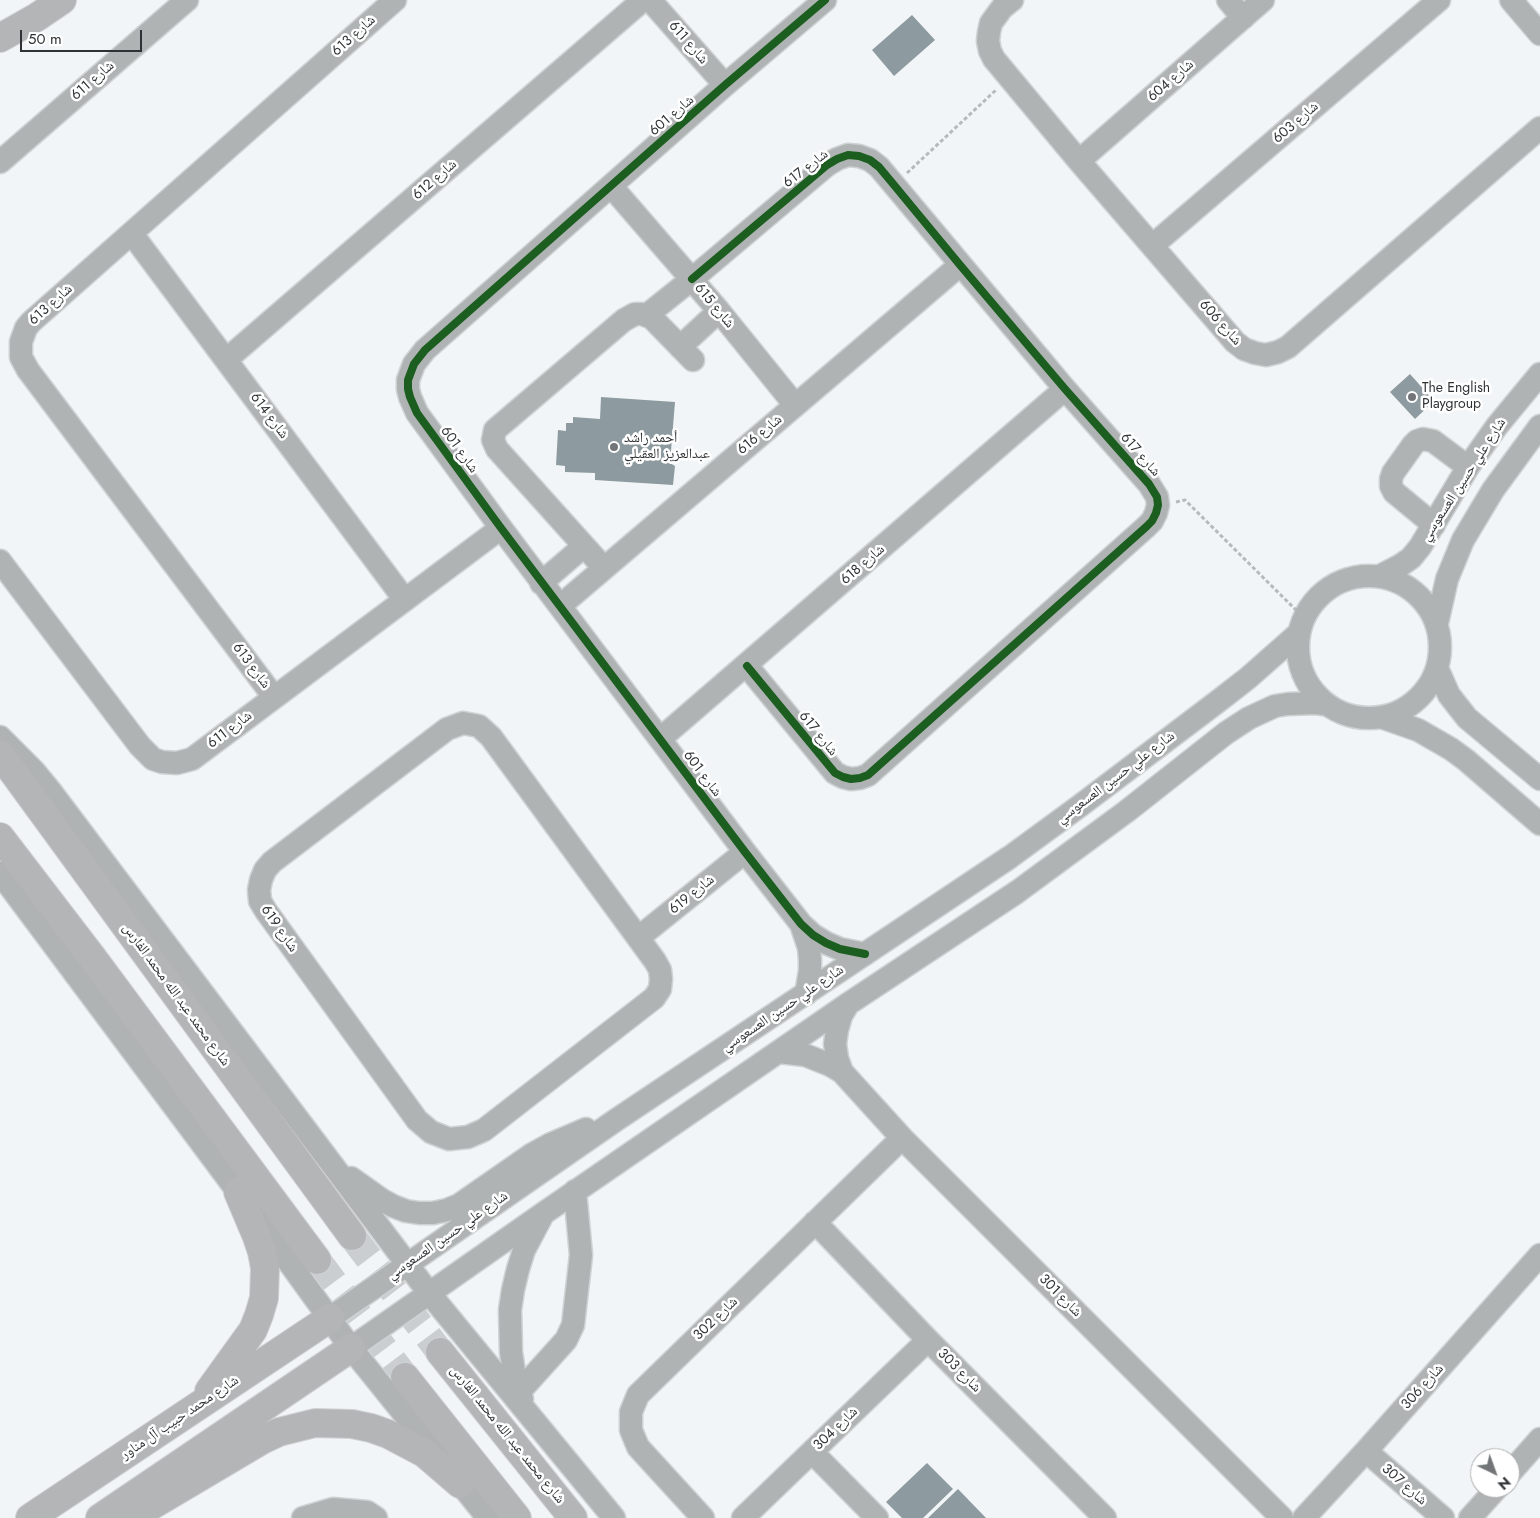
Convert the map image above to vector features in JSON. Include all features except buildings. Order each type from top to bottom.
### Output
[{"type":"main road","points":[[0,38],[62,0]]},
{"type":"main road","name":"شارع محمد عبد الله محمد الفارس","points":[[0,754],[352,1236]]},
{"type":"main road","points":[[0,837],[92,957],[317,1260]]},
{"type":"main road","points":[[197,1407],[253,1330],[264,1298],[265,1268],[262,1252],[238,1192]]},
{"type":"main road","name":"شارع محمد حبيب آل مناور","points":[[30,1518],[330,1318]]},
{"type":"main road","points":[[100,1518],[351,1348]]},
{"type":"main road","name":"شارع محمد عبد الله محمد الفارس","points":[[440,1352],[573,1518]]},
{"type":"main road","points":[[404,1377],[518,1518]]},
{"type":"main road","points":[[127,1518],[144,1510],[262,1440],[279,1432],[315,1423],[352,1424],[388,1434],[424,1453],[460,1484]]},
{"type":"street","name":"شارع 611","points":[[0,162],[187,0]]},
{"type":"street","name":"شارع 613","points":[[274,697],[28,370],[21,357],[21,342],[23,334],[31,322],[395,0]]},
{"type":"street","name":"شارع 612","points":[[227,360],[644,0]]},
{"type":"street","name":"شارع 611","points":[[650,0],[725,86]]},
{"type":"street","name":"شارع 601","points":[[825,0],[424,350],[410,372],[408,389],[417,413],[500,528],[801,924],[826,943],[840,949],[864,954]]},
{"type":"street","name":"شارع 606","points":[[1012,0],[1002,8],[991,23],[988,41],[994,59],[1235,342],[1244,349],[1255,353],[1266,355],[1288,347],[1540,128]]},
{"type":"street","points":[[1228,0],[1243,18]]},
{"type":"street","name":"شارع 604","points":[[1079,161],[1263,0]]},
{"type":"street","name":"شارع 603","points":[[1153,245],[1439,0]]},
{"type":"street","points":[[1510,0],[1540,34]]},
{"type":"street","name":"شارع 617","points":[[647,315],[828,165],[848,155],[860,156],[870,160],[879,167],[1065,389],[1149,484],[1157,497],[1156,513],[1146,527],[868,775],[851,779],[835,773],[747,666]]},
{"type":"street","name":"شارع 615","points":[[612,186],[719,311],[795,405]]},
{"type":"street","name":"شارع 614","points":[[132,234],[405,600]]},
{"type":"street","name":"شارع 616","points":[[560,606],[960,265]]},
{"type":"street","points":[[604,568],[583,547],[497,449],[494,445],[493,436],[498,426],[624,320],[635,314],[647,315],[686,354],[719,311]]},
{"type":"street","name":"شارع علي حسين العسعوسي","points":[[1380,576],[1401,565],[1420,547],[1468,467],[1497,426],[1540,374]]},
{"type":"street","name":"شارع 618","points":[[660,739],[747,666],[1065,389]]},
{"type":"street","points":[[1437,623],[1447,579],[1463,540],[1493,490],[1540,426]]},
{"type":"street","points":[[1434,525],[1394,492],[1391,486],[1393,473],[1413,445],[1423,439],[1434,441],[1468,467]]},
{"type":"street","name":"شارع 611","points":[[0,561],[140,746],[153,759],[170,763],[185,762],[192,758],[500,528]]},
{"type":"street","points":[[541,583],[583,547]]},
{"type":"street","points":[[1380,576],[1395,580],[1420,597],[1430,609],[1437,623],[1440,646],[1437,668],[1431,682],[1410,705],[1396,713],[1368,718],[1354,717],[1340,712],[1328,705],[1316,694],[1306,681],[1300,666],[1298,649],[1302,625],[1312,605],[1322,593],[1335,584],[1349,578],[1380,576]]},
{"type":"street","name":"شارع علي حسين العسعوسي","points":[[330,1318],[616,1120],[1010,857],[1248,678],[1302,625]]},
{"type":"street","points":[[1437,668],[1449,695],[1467,718],[1540,779]]},
{"type":"street","points":[[351,1348],[575,1191],[848,1004],[1017,892],[1249,718],[1275,706],[1315,703],[1328,705]]},
{"type":"street","points":[[1381,717],[1418,730],[1451,749],[1540,824]]},
{"type":"street","name":"شارع 619","points":[[462,724],[471,724],[486,731],[491,737],[638,938],[660,970],[660,989],[654,998],[484,1130],[468,1138],[450,1139],[431,1132],[417,1120],[266,911],[260,901],[259,890],[265,870],[272,862],[447,729],[462,724]]},
{"type":"street","points":[[0,737],[34,771],[52,793],[429,1293],[523,1402],[614,1518]]},
{"type":"street","name":"شارع 619","points":[[638,938],[745,852]]},
{"type":"street","points":[[0,873],[238,1192],[351,1348],[488,1518]]},
{"type":"street","name":"شارع 601","points":[[801,924],[809,948],[810,960],[806,994]]},
{"type":"street","name":"شارع 301","points":[[842,1072],[835,1044],[839,1023],[848,1004]]},
{"type":"street","name":"شارع 301","points":[[779,1052],[805,1055],[818,1059],[842,1072],[902,1138],[1282,1518]]},
{"type":"street","points":[[334,1165],[393,1206],[411,1212],[433,1213],[460,1205],[512,1168],[551,1144],[572,1134],[616,1120]]},
{"type":"street","name":"شارع 302","points":[[703,1518],[638,1448],[631,1430],[632,1412],[638,1395],[902,1138]]},
{"type":"street","points":[[523,1402],[566,1340],[574,1325],[582,1255],[575,1191]]},
{"type":"street","points":[[523,1402],[514,1372],[510,1338],[510,1310],[513,1290],[524,1250],[544,1213]]},
{"type":"street","name":"شارع 303","points":[[815,1222],[928,1340],[1105,1518]]},
{"type":"street","name":"شارع 306","points":[[1304,1518],[1366,1452],[1540,1255]]},
{"type":"street","name":"شارع 304","points":[[743,1518],[928,1340]]},
{"type":"street","points":[[1520,1462],[1540,1439]]},
{"type":"street","points":[[812,1452],[877,1518]]},
{"type":"street","name":"شارع 307","points":[[1366,1452],[1443,1518]]},
{"type":"street","points":[[1470,1518],[1488,1498]]},
{"type":"street","points":[[303,1518],[333,1509],[367,1512],[376,1518]]},
{"type":"path","points":[[894,185],[1009,78]]},
{"type":"path","points":[[1158,505],[1185,500],[1302,625]]},
{"type":"tunnel","points":[[352,1236],[440,1352]]},
{"type":"tunnel","points":[[317,1260],[405,1377]]},
{"type":"cycle path","points":[[825,0],[725,85],[425,350],[414,364],[408,380],[408,389],[417,413],[501,528],[801,924],[826,943],[840,949],[865,954]]},
{"type":"cycle path","points":[[692,279],[827,165],[848,155],[870,160],[879,167],[1065,389],[1149,484],[1157,497],[1156,513],[1146,527],[868,775],[851,779],[835,773],[747,666]]},
{"type":"place","name":"The English Playgroup","points":[[1412,397]]},
{"type":"place","name":"أحمد راشد عبدالعزيز العقيلي","points":[[614,447]]}]
